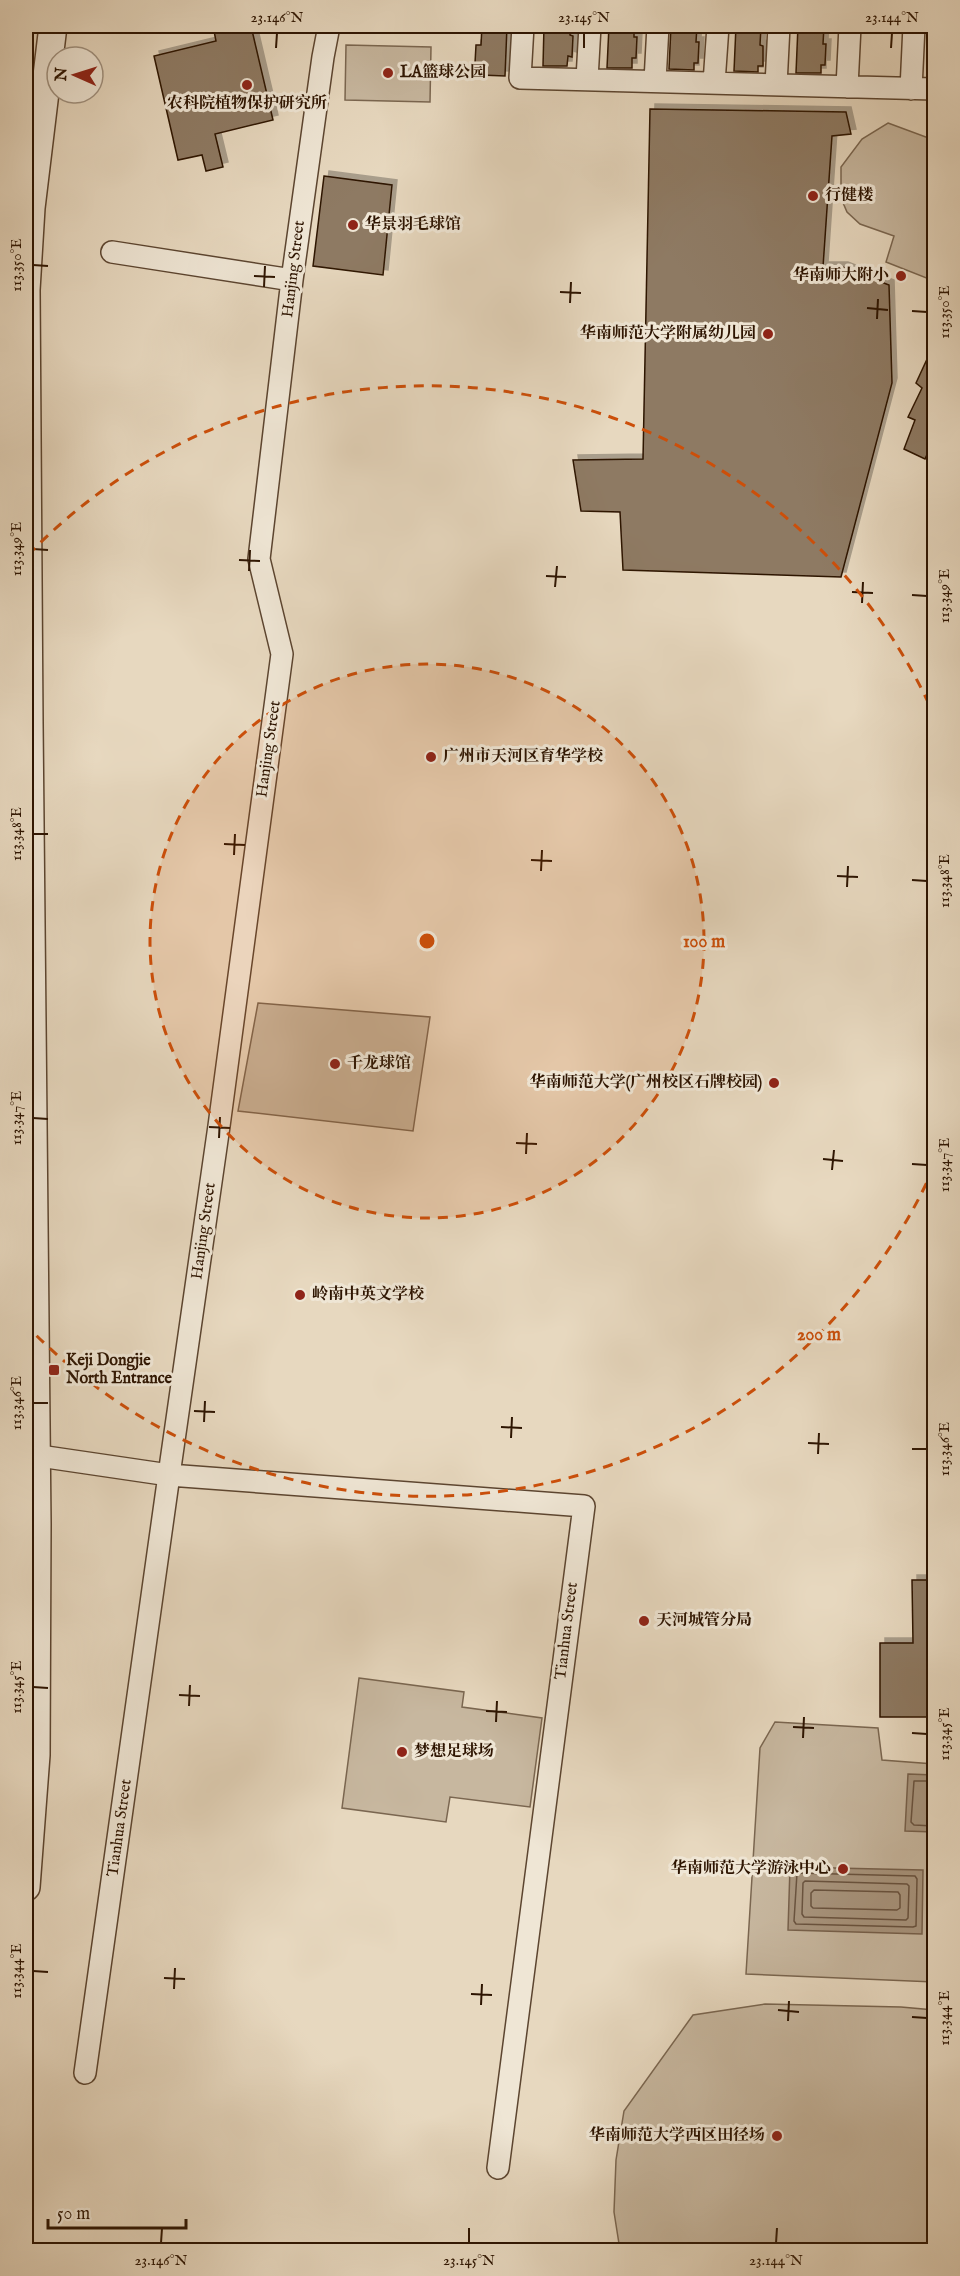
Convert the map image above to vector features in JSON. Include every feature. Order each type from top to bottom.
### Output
[{"type":"street","points":[[26,1887],[36,1755],[31,1454],[37,1370],[28,723],[26,290],[32,197],[52,26]]},
{"type":"street","name":"Hanjing Street","points":[[169,1475],[219,1126],[282,654],[259,559],[292,280],[329,26]]},
{"type":"street","points":[[523,26],[520,78],[934,89]]},
{"type":"street","points":[[587,79],[591,26]]},
{"type":"street","points":[[655,81],[658,26]]},
{"type":"street","points":[[714,83],[718,26]]},
{"type":"street","points":[[776,85],[779,26]]},
{"type":"street","points":[[847,87],[850,26]]},
{"type":"street","points":[[911,89],[914,26]]},
{"type":"street","points":[[112,252],[292,280]]},
{"type":"street","name":"Tianhua Street","points":[[31,1454],[169,1475],[584,1506],[498,2168]]},
{"type":"street","name":"Tianhua Street","points":[[85,2073],[169,1475]]},
{"type":"shaded area","name":"LA篮球公园","points":[[346,45],[431,47],[430,102],[345,100]]},
{"type":"shaded area","points":[[888,123],[934,140],[934,281],[886,262],[894,236],[860,224],[847,212],[841,198],[841,167],[862,139]]},
{"type":"shaded area","name":"千龙球馆","points":[[258,1003],[430,1017],[413,1131],[238,1111]]},
{"type":"shaded area","name":"梦想足球场","points":[[359,1678],[464,1692],[462,1707],[542,1718],[530,1807],[450,1797],[446,1822],[342,1808]]},
{"type":"shaded area","name":"华南师范大学游泳中心","points":[[775,1722],[878,1728],[882,1760],[934,1764],[934,1982],[746,1974],[760,1748]]},
{"type":"shaded area","name":"华南师范大学西区田径场","points":[[765,2004],[901,2007],[934,2010],[934,2250],[620,2250],[614,2212],[616,2160],[624,2111],[693,2015]]},
{"type":"water","points":[[908,1774],[934,1775],[934,1832],[905,1831]]},
{"type":"water","points":[[790,1867],[923,1870],[922,1934],[788,1930]]},
{"type":"building","points":[[213,26],[251,26],[273,120],[215,134],[223,167],[206,171],[202,155],[178,160],[154,56],[216,41]]},
{"type":"building","points":[[482,26],[507,26],[505,76],[481,75],[482,64],[475,63],[476,45],[481,45]]},
{"type":"building","points":[[544,26],[570,26],[570,35],[573,36],[572,57],[568,56],[567,66],[543,66]]},
{"type":"building","points":[[609,26],[634,26],[634,37],[637,37],[636,58],[632,58],[632,68],[607,68]]},
{"type":"building","points":[[671,26],[697,26],[698,63],[694,63],[694,70],[669,69]]},
{"type":"building","points":[[736,26],[761,26],[760,45],[763,46],[763,66],[758,66],[758,72],[734,71]]},
{"type":"building","points":[[798,26],[824,26],[825,65],[821,65],[821,73],[796,73]]},
{"type":"building","name":"华南师范大学附属幼儿园","points":[[650,109],[846,112],[851,134],[832,136],[823,267],[843,267],[889,285],[892,383],[841,577],[623,570],[620,512],[581,511],[573,460],[643,459]]},
{"type":"building","name":"华景羽毛球馆","points":[[324,176],[392,185],[383,275],[313,266]]},
{"type":"building","points":[[934,344],[934,439],[925,459],[904,449],[915,420],[908,417],[922,388],[916,383]]},
{"type":"building","points":[[912,1580],[934,1580],[934,1717],[880,1717],[880,1643],[913,1643]]},
{"type":"place","name":"LA篮球公园","points":[[388,73]]},
{"type":"place","name":"农科院植物保护研究所","points":[[247,85]]},
{"type":"place","name":"行健楼","points":[[813,196]]},
{"type":"place","name":"华景羽毛球馆","points":[[353,225]]},
{"type":"place","name":"华南师大附小","points":[[901,276]]},
{"type":"place","name":"华南师范大学附属幼儿园","points":[[768,334]]},
{"type":"place","name":"广州市天河区育华学校","points":[[431,757]]},
{"type":"place","name":"千龙球馆","points":[[335,1064]]},
{"type":"place","name":"华南师范大学(广州校区石牌校园)","points":[[774,1083]]},
{"type":"place","name":"岭南中英文学校","points":[[300,1295]]},
{"type":"place","name":"Keji Dongjie North Entrance","points":[[54,1370]]},
{"type":"place","name":"天河城管分局","points":[[644,1621]]},
{"type":"place","name":"梦想足球场","points":[[402,1752]]},
{"type":"place","name":"华南师范大学游泳中心","points":[[843,1869]]},
{"type":"place","name":"华南师范大学西区田径场","points":[[777,2136]]}]
